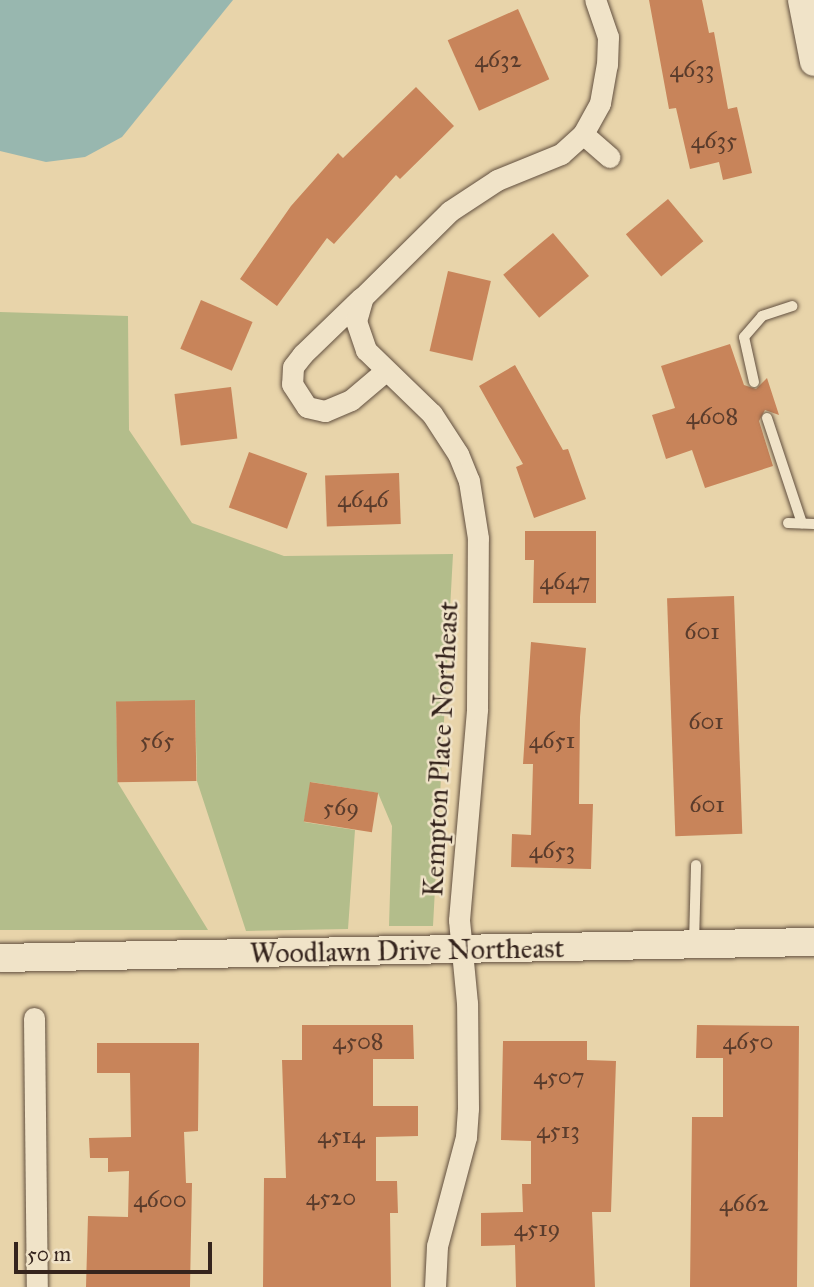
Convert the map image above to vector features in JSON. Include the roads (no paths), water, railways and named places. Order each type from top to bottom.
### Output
[{"type":"street","points":[[384,372],[351,400],[325,411],[307,407],[292,384],[293,367],[303,354],[363,297],[419,236],[461,203],[497,180],[561,154],[583,134],[600,103],[607,65],[608,37],[595,0]]},
{"type":"street","points":[[802,0],[814,62]]},
{"type":"street","points":[[583,134],[609,157]]},
{"type":"street","name":"Kempton Place Northeast","points":[[363,297],[356,321],[360,336],[384,372],[432,414],[446,435],[469,481],[474,508],[479,668],[459,920],[467,1003],[467,1127],[438,1246],[435,1287]]},
{"type":"street","name":"Woodlawn Drive Northeast","points":[[0,958],[814,942]]},
{"type":"street","points":[[34,1018],[37,1287]]},
{"type":"lane","points":[[754,382],[744,337],[762,316],[792,306]]},
{"type":"lane","points":[[766,418],[808,523],[788,523]]},
{"type":"lane","points":[[694,946],[696,865]]},
{"type":"water","points":[[0,0],[233,0],[122,137],[85,157],[46,162],[0,151]]}]
